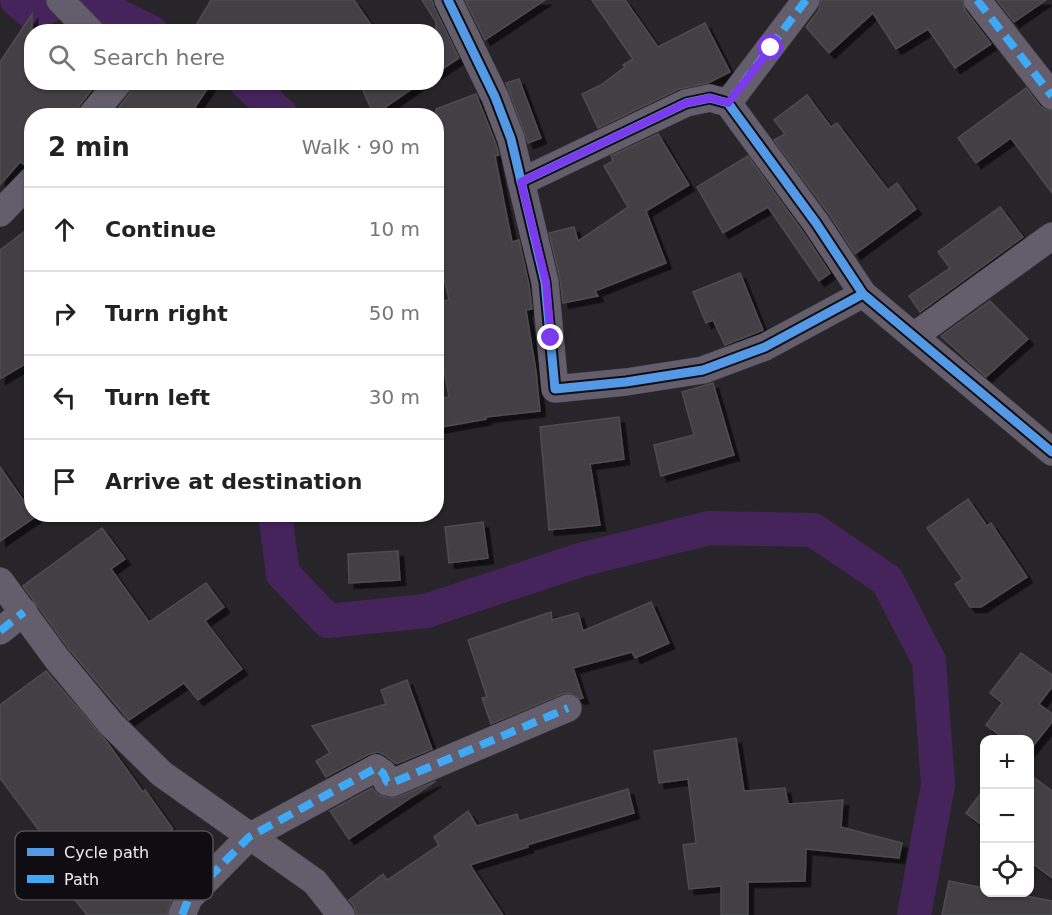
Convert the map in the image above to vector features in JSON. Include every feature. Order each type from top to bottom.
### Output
[{"type":"street","points":[[60,0],[83,24]]},
{"type":"street","points":[[448,0],[495,98],[511,139],[546,282],[555,389],[626,382],[703,370],[765,347],[863,294]]},
{"type":"street","points":[[728,103],[807,0]]},
{"type":"street","points":[[978,0],[1052,96]]},
{"type":"street","points":[[98,108],[112,90]]},
{"type":"street","points":[[521,182],[686,103],[710,98],[728,103],[816,223],[863,294],[1052,452]]},
{"type":"street","points":[[0,213],[24,188]]},
{"type":"street","points":[[914,336],[1052,236]]},
{"type":"street","points":[[0,581],[57,659],[111,724],[162,774],[315,882],[341,915]]},
{"type":"street","points":[[0,631],[24,612]]},
{"type":"street","points":[[213,874],[249,837],[376,768],[383,773],[387,782],[392,783],[568,708]]},
{"type":"street","points":[[182,915],[188,900]]},
{"type":"building","points":[[211,0],[354,0],[370,24],[197,24]]},
{"type":"building","points":[[422,0],[432,0],[442,24],[436,24]]},
{"type":"building","points":[[465,0],[545,0],[485,40]]},
{"type":"building","points":[[592,0],[625,0],[658,47],[705,23],[730,72],[708,83],[679,89],[598,128],[582,94],[601,85],[633,59]]},
{"type":"building","points":[[821,0],[962,0],[965,10],[991,44],[955,68],[928,29],[896,49],[873,13],[829,53],[806,27],[819,10]]},
{"type":"building","points":[[997,0],[1046,0],[1014,22]]},
{"type":"building","points":[[32,14],[32,24],[25,24]]},
{"type":"building","points":[[24,26],[24,90],[92,90],[78,108],[24,108],[24,165],[20,162],[0,185],[0,62]]},
{"type":"building","points":[[444,27],[459,58],[444,68]]},
{"type":"building","points":[[519,79],[541,138],[528,143],[506,83]]},
{"type":"building","points":[[1026,88],[1040,106],[1052,111],[1052,193],[1011,138],[976,163],[958,138]]},
{"type":"building","points":[[132,90],[207,90],[194,108],[118,108]]},
{"type":"building","points":[[363,90],[410,90],[384,108],[371,108]]},
{"type":"building","points":[[476,94],[496,144],[499,155],[495,156],[512,242],[519,240],[529,285],[532,309],[526,310],[540,411],[486,417],[486,419],[444,427],[444,398],[449,397],[444,369],[444,301],[449,300],[444,278],[444,108],[439,108]]},
{"type":"building","points":[[807,95],[831,127],[837,123],[888,190],[897,183],[916,209],[855,254],[829,214],[774,140],[785,134],[774,120]]},
{"type":"building","points":[[658,134],[689,185],[646,211],[666,263],[595,291],[598,296],[563,303],[549,233],[574,227],[578,241],[628,207],[604,166],[613,161],[611,156]]},
{"type":"building","points":[[748,156],[830,273],[819,281],[768,207],[723,233],[697,187]]},
{"type":"building","points":[[1000,207],[1023,237],[920,312],[909,296],[950,268],[938,252]]},
{"type":"building","points":[[24,232],[24,365],[0,379],[0,250]]},
{"type":"building","points":[[740,273],[763,330],[725,345],[713,320],[706,323],[693,292]]},
{"type":"building","points":[[990,301],[1028,339],[986,377],[941,336]]},
{"type":"building","points":[[713,383],[734,455],[661,476],[654,445],[694,435],[682,392]]},
{"type":"building","points":[[619,417],[624,459],[590,464],[600,525],[549,530],[540,427]]},
{"type":"building","points":[[0,467],[24,501],[24,522],[28,522],[0,541]]},
{"type":"building","points":[[968,499],[987,526],[991,523],[1027,577],[981,607],[970,607],[955,584],[963,579],[927,528]]},
{"type":"building","points":[[483,522],[488,558],[449,563],[445,527]]},
{"type":"building","points":[[102,528],[125,559],[111,569],[149,622],[206,583],[224,607],[205,621],[242,669],[198,700],[184,683],[129,720],[69,649],[23,586]]},
{"type":"building","points":[[398,551],[400,580],[349,583],[348,554]]},
{"type":"building","points":[[651,602],[669,643],[635,658],[632,652],[573,668],[583,698],[580,699],[570,693],[562,694],[491,724],[482,698],[487,697],[468,640],[551,612],[552,620],[578,613],[583,631]]},
{"type":"building","points":[[1021,653],[1052,675],[1052,687],[1039,704],[1052,714],[1052,722],[1034,745],[1034,735],[999,735],[986,725],[1002,703],[990,693]]},
{"type":"building","points":[[46,671],[107,742],[173,829],[170,831],[40,831],[0,778],[0,705]]},
{"type":"building","points":[[407,680],[432,749],[396,764],[378,752],[369,754],[326,777],[316,761],[330,753],[312,726],[386,704],[381,690]]},
{"type":"building","points":[[736,738],[744,791],[785,788],[788,804],[843,800],[841,827],[902,843],[899,858],[806,849],[805,881],[748,882],[748,915],[721,915],[721,886],[689,889],[683,845],[696,843],[688,779],[659,783],[654,751]]},
{"type":"building","points":[[1034,778],[1052,791],[1052,878],[1034,865]]},
{"type":"building","points":[[436,781],[349,839],[330,811],[372,788],[378,795],[390,798],[398,797]]},
{"type":"building","points":[[628,789],[634,813],[527,845],[528,847],[470,865],[503,915],[356,915],[354,906],[349,900],[383,874],[387,880],[439,845],[434,837],[468,811],[477,826],[517,814],[519,821]]},
{"type":"building","points":[[980,794],[980,824],[966,813]]},
{"type":"building","points":[[949,881],[980,887],[980,897],[1032,897],[1052,901],[1052,915],[942,915]]},
{"type":"building","points":[[75,900],[172,900],[167,915],[87,915]]},
{"type":"waterway","points":[[17,0],[34,14],[60,0],[94,4],[135,24]]},
{"type":"waterway","points":[[254,90],[274,108]]},
{"type":"waterway","points":[[276,522],[283,574],[328,621],[426,611],[580,560],[709,528],[813,530],[887,580],[929,661],[938,785],[914,915]]},
{"type":"marked path","points":[[728,103],[806,0]]},
{"type":"marked path","points":[[977,0],[1052,96]]},
{"type":"marked path","points":[[0,631],[24,612]]},
{"type":"marked path","points":[[213,874],[249,837],[376,768],[383,773],[387,782],[392,783],[568,708]]},
{"type":"marked path","points":[[182,915],[188,900]]},
{"type":"cycle path","points":[[448,0],[495,97],[511,139],[545,282],[555,389],[626,382],[703,370],[765,347],[863,294]]},
{"type":"cycle path","points":[[521,182],[686,103],[710,98],[728,103],[816,223],[863,294],[1052,452]]},
{"type":"route","points":[[551,338],[546,282],[521,182],[661,117],[686,103],[710,98],[728,103],[771,48]]}]
